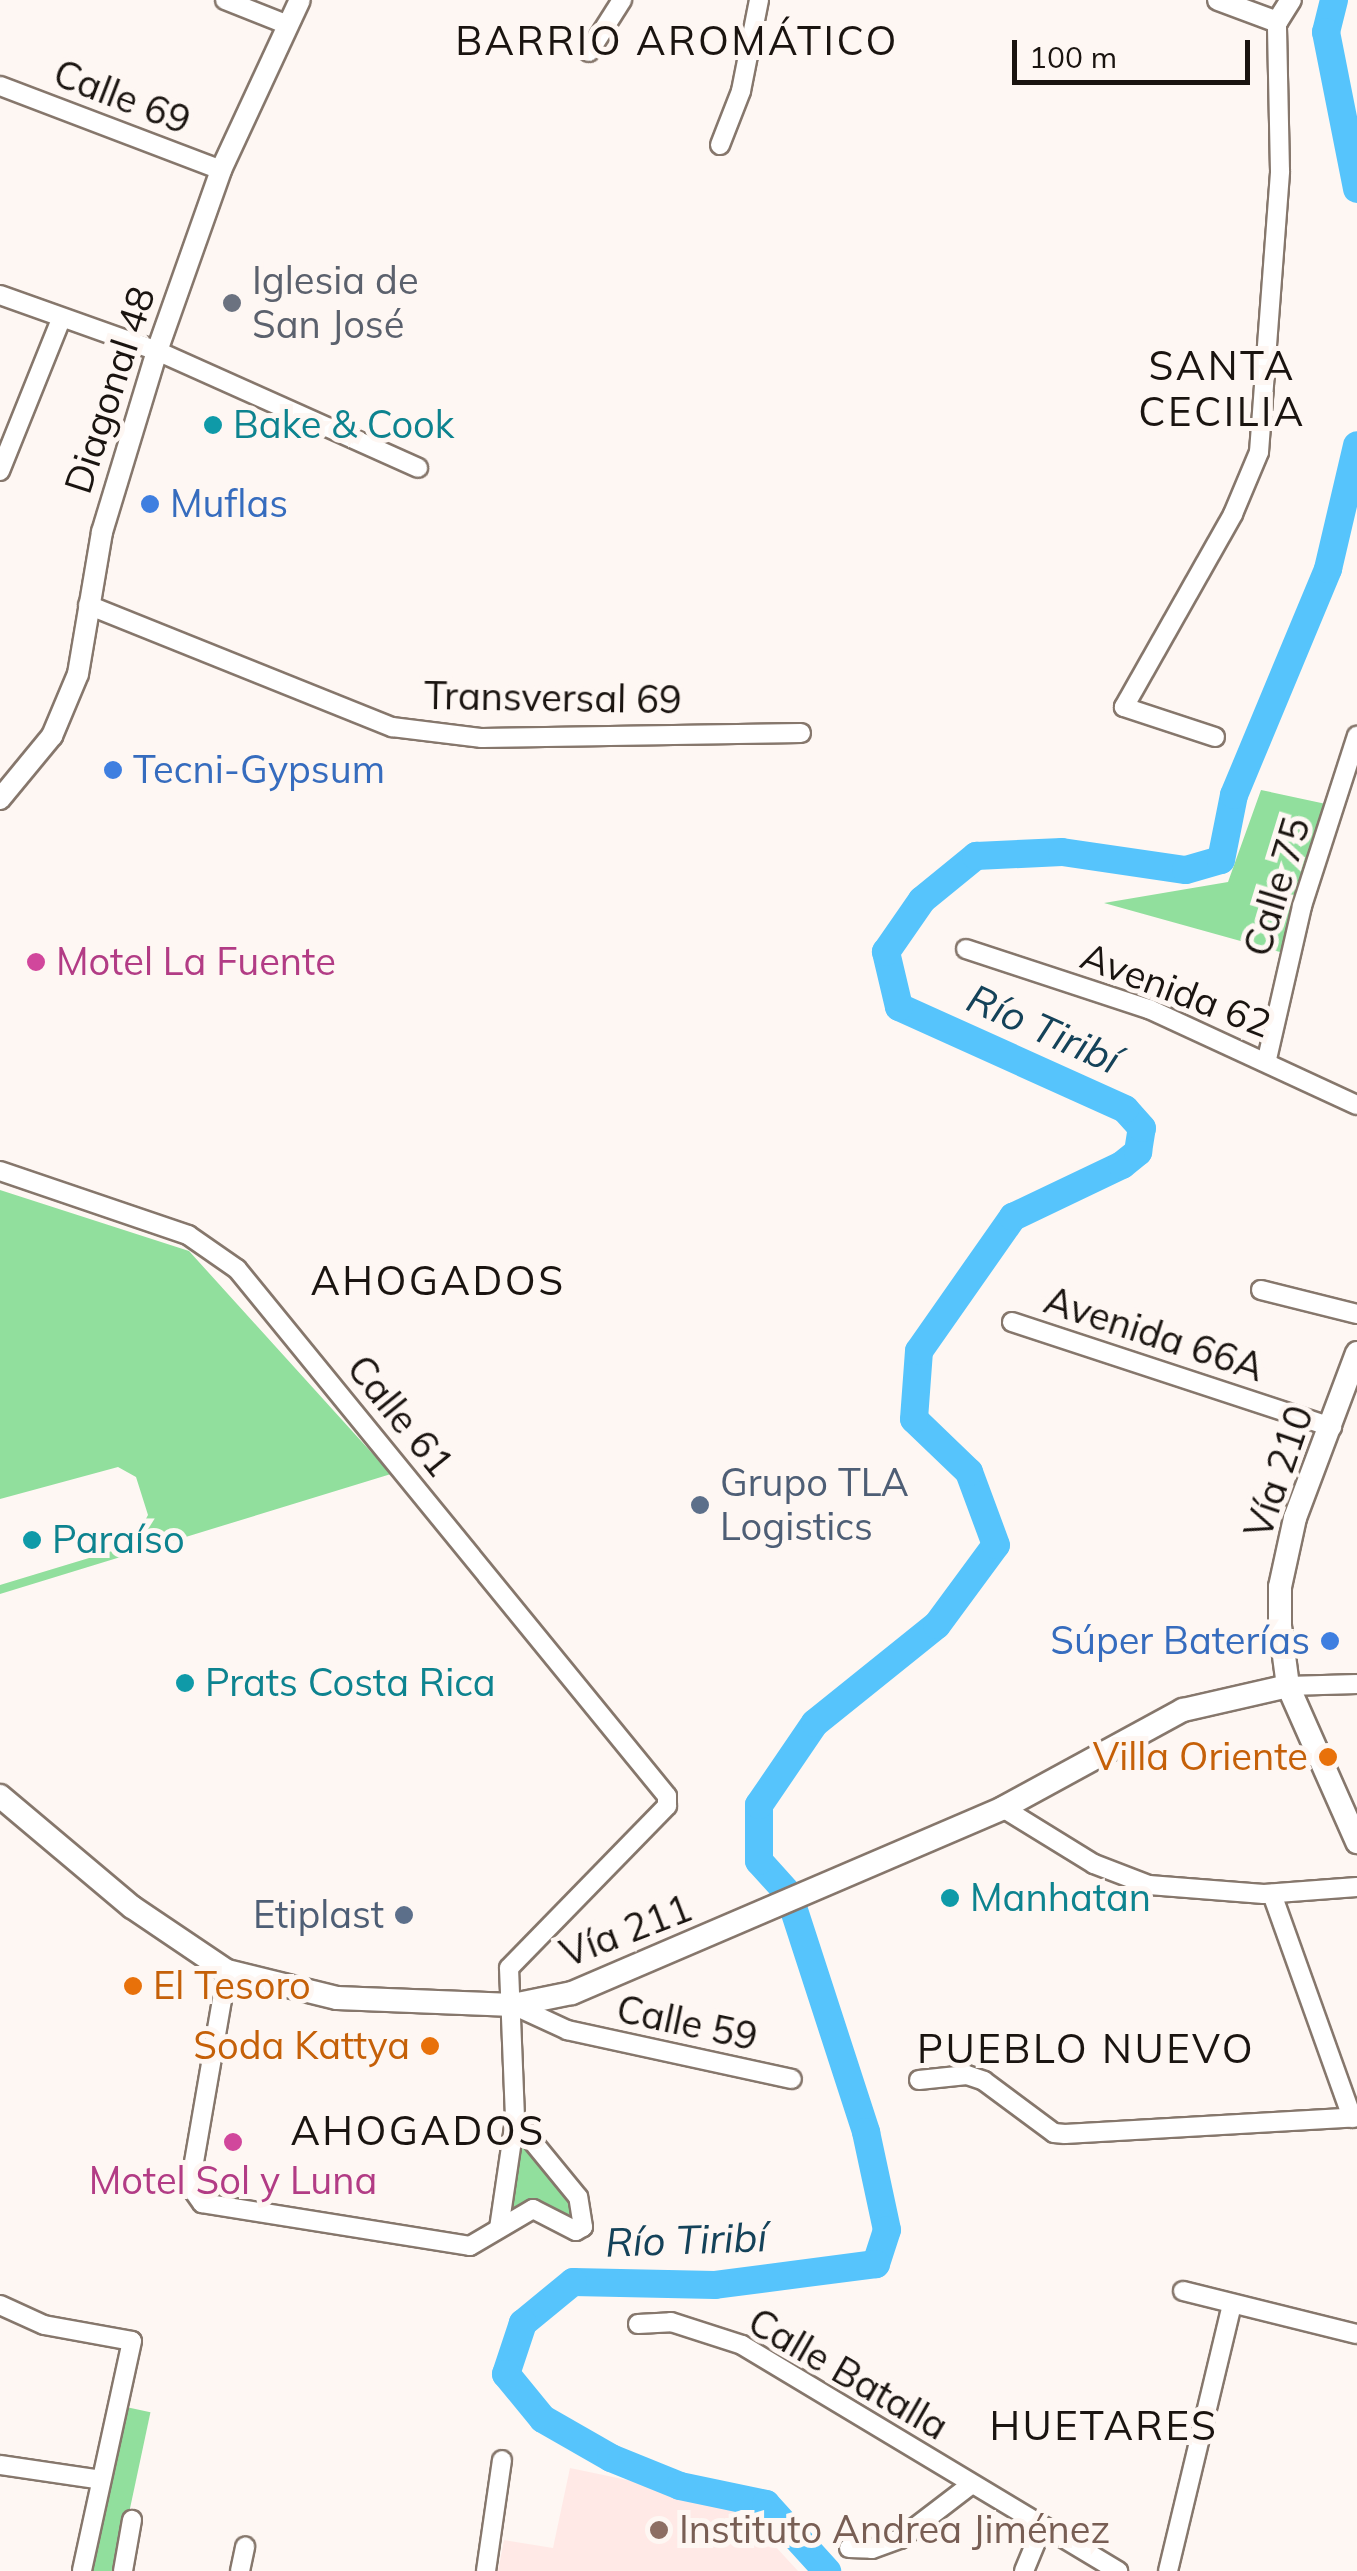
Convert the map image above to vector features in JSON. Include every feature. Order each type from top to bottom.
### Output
[{"type":"main road","name":"Vía 210","points":[[1357,1353],[1286,1554],[1280,1626],[1288,1686],[1357,1842]]},
{"type":"main road","name":"Vía 211","points":[[0,1796],[132,1907],[227,1972],[338,1998],[513,2005],[572,1993],[1004,1808],[1144,1726],[1183,1710],[1288,1686]]},
{"type":"street","points":[[225,0],[288,25]]},
{"type":"street","name":"Diagonal 48","points":[[0,799],[52,736],[78,674],[102,532],[157,352],[221,170],[300,0]]},
{"type":"street","points":[[589,52],[622,0]]},
{"type":"street","points":[[720,145],[741,91],[759,0]]},
{"type":"street","points":[[1218,0],[1277,22]]},
{"type":"street","points":[[1214,737],[1124,706],[1233,514],[1259,452],[1280,171],[1277,22],[1291,0]]},
{"type":"street","name":"Calle 69","points":[[0,86],[221,170]]},
{"type":"street","points":[[0,295],[157,352],[418,468]]},
{"type":"street","points":[[0,471],[61,318]]},
{"type":"street","name":"Transversal 69","points":[[88,605],[392,727],[482,738],[801,733]]},
{"type":"street","name":"Calle 75","points":[[1267,1059],[1302,906],[1348,798],[1357,736]]},
{"type":"street","name":"Avenida 62","points":[[966,950],[1149,1009],[1267,1059],[1357,1105]]},
{"type":"street","name":"Calle 61","points":[[0,1171],[188,1235],[236,1269],[576,1692],[665,1791],[668,1806],[509,1968],[513,2005]]},
{"type":"street","points":[[1262,1290],[1357,1314]]},
{"type":"street","name":"Avenida 66A","points":[[1012,1322],[1332,1427]]},
{"type":"street","points":[[1288,1686],[1357,1684]]},
{"type":"street","points":[[1004,1808],[1094,1864],[1149,1885],[1272,1894],[1357,1888]]},
{"type":"street","points":[[918,2080],[967,2075],[984,2081],[1054,2133],[1065,2134],[1354,2117],[1272,1894]]},
{"type":"street","points":[[227,1972],[190,2186],[202,2203],[470,2246],[532,2209],[569,2232],[583,2227],[578,2197],[515,2120]]},
{"type":"street","points":[[499,2228],[515,2120],[513,2005]]},
{"type":"street","name":"Calle 59","points":[[513,2005],[566,2030],[792,2079]]},
{"type":"street","points":[[1183,2291],[1357,2334]]},
{"type":"street","points":[[0,2305],[44,2325],[132,2342],[82,2571]]},
{"type":"street","points":[[1168,2571],[1232,2305]]},
{"type":"street","name":"Calle Batalla","points":[[638,2324],[670,2322],[742,2345],[917,2446],[968,2486],[1041,2530],[1118,2571]]},
{"type":"street","points":[[486,2571],[502,2460]]},
{"type":"street","points":[[0,2464],[101,2480]]},
{"type":"street","points":[[849,2548],[872,2550],[900,2539],[968,2486]]},
{"type":"street","points":[[123,2571],[132,2520]]},
{"type":"street","points":[[1024,2571],[1041,2530]]},
{"type":"street","points":[[240,2571],[245,2547]]},
{"type":"shaded area","name":"Instituto Andrea Jiménez","points":[[570,2468],[713,2498],[751,2520],[798,2571],[498,2571],[504,2540],[553,2548]]},
{"type":"green space","points":[[1261,790],[1326,804],[1280,952],[1104,903],[1228,882]]},
{"type":"green space","points":[[0,1190],[189,1251],[391,1474],[0,1594],[0,1585],[132,1545],[148,1515],[136,1477],[118,1467],[0,1499]]},
{"type":"green space","points":[[518,2137],[575,2200],[579,2226],[553,2212],[510,2214]]},
{"type":"green space","points":[[126,2407],[150,2412],[117,2571],[91,2571]]},
{"type":"waterway","name":"Río Tiribí","points":[[1334,0],[1326,32],[1357,189]]},
{"type":"waterway","name":"Río Tiribí","points":[[786,1891],[759,1861],[759,1805],[815,1723],[937,1625],[996,1545],[969,1472],[914,1419],[919,1351],[1013,1217],[1122,1165],[1138,1152],[1142,1128],[1125,1109],[899,1007],[886,952],[922,900],[976,856],[1062,852],[1186,870],[1221,860],[1234,795],[1328,569],[1357,445]]},
{"type":"waterway","name":"Río Tiribí","points":[[793,1907],[866,2132],[887,2230],[876,2264],[715,2285],[573,2282],[523,2323],[506,2374],[543,2419],[611,2458],[680,2486],[766,2504],[827,2571]]},
{"type":"place","name":"Iglesia de San José","points":[[232,303]]},
{"type":"place","name":"Bake & Cook","points":[[213,425]]},
{"type":"place","name":"Muflas","points":[[150,504]]},
{"type":"place","name":"Tecni-Gypsum","points":[[113,770]]},
{"type":"place","name":"Motel La Fuente","points":[[36,962]]},
{"type":"place","name":"Grupo TLA Logistics","points":[[700,1505]]},
{"type":"place","name":"Paraíso","points":[[32,1540]]},
{"type":"place","name":"Súper Baterías","points":[[1330,1641]]},
{"type":"place","name":"Prats Costa Rica","points":[[185,1683]]},
{"type":"place","name":"Villa Oriente","points":[[1328,1757]]},
{"type":"place","name":"Manhatan","points":[[950,1898]]},
{"type":"place","name":"Etiplast","points":[[404,1915]]},
{"type":"place","name":"El Tesoro","points":[[133,1986]]},
{"type":"place","name":"Soda Kattya","points":[[430,2046]]},
{"type":"place","name":"Motel Sol y Luna","points":[[233,2142]]},
{"type":"place","name":"Instituto Andrea Jiménez","points":[[659,2530]]},
{"type":"district","name":"BARRIO AROMÁTICO","points":[[677,40]]},
{"type":"district","name":"SANTA CECILIA","points":[[1222,388]]},
{"type":"district","name":"AHOGADOS","points":[[438,1280]]},
{"type":"district","name":"PUEBLO NUEVO","points":[[1086,2048]]},
{"type":"district","name":"AHOGADOS","points":[[418,2130]]},
{"type":"district","name":"HUETARES","points":[[1104,2425]]}]
